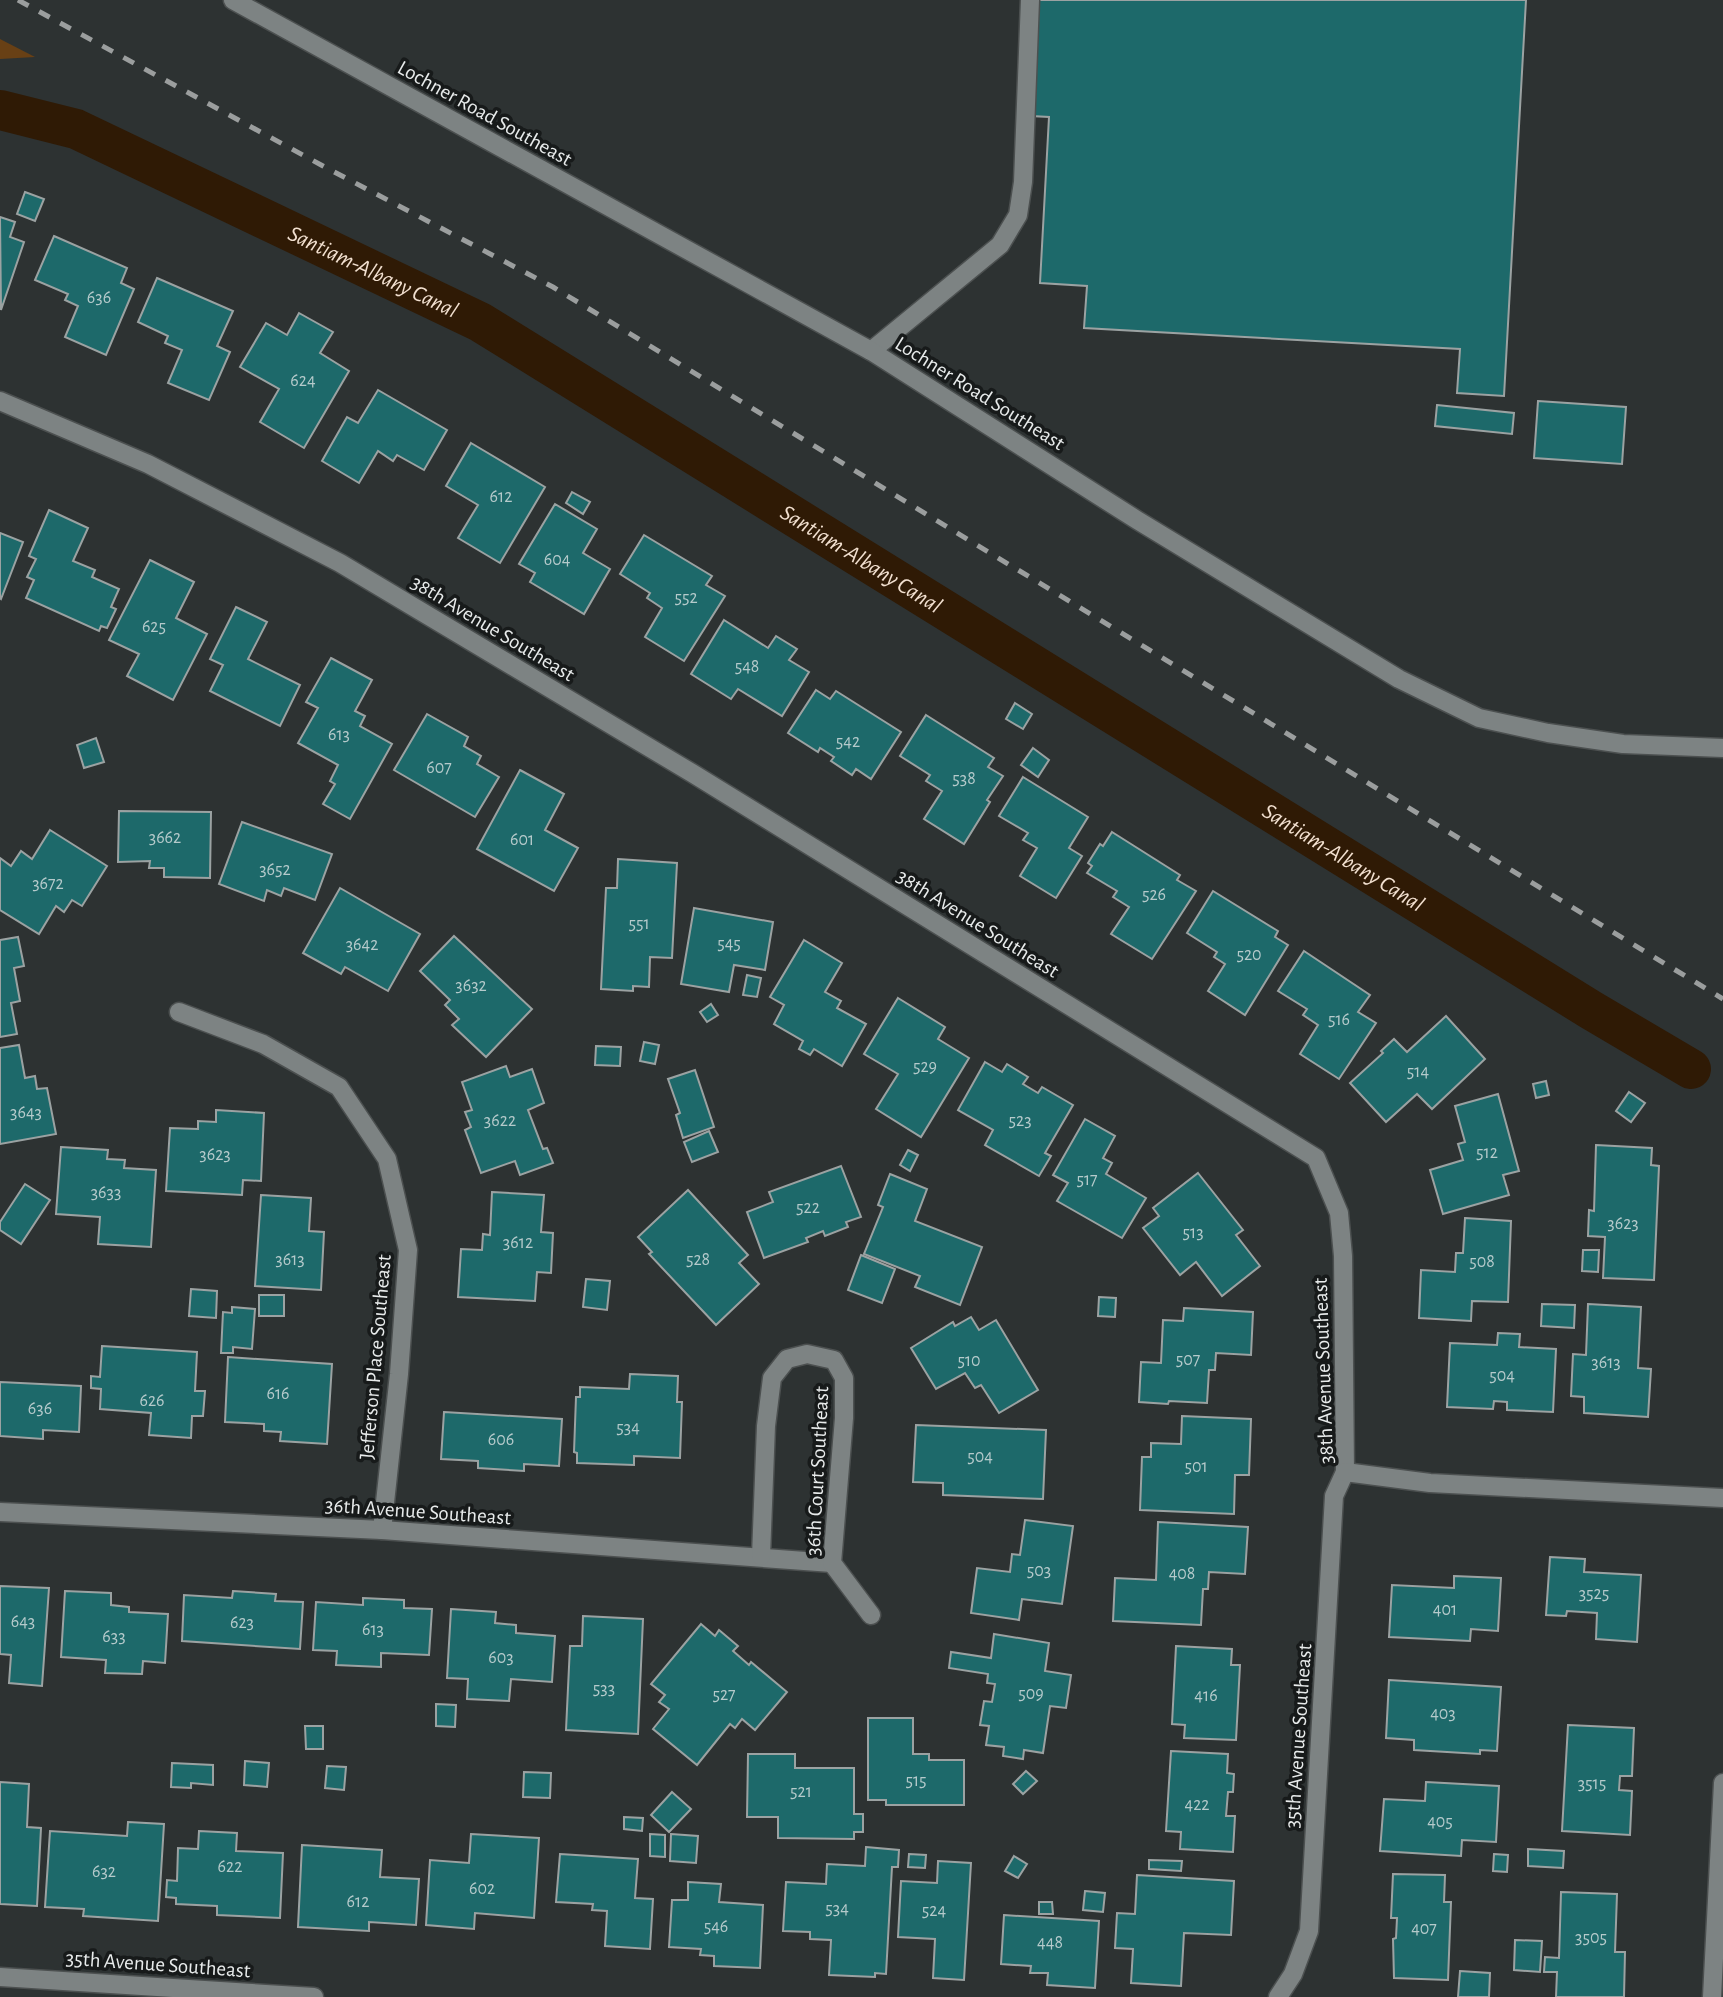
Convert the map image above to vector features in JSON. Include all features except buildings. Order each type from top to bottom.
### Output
[{"type":"street","name":"Lochner Road Southeast","points":[[233,0],[871,351],[1137,520],[1399,679],[1479,718],[1548,733],[1623,744],[1723,748]]},
{"type":"street","points":[[871,351],[1000,245],[1018,215],[1023,182],[1030,0]]},
{"type":"street","name":"38th Avenue Southeast","points":[[0,401],[148,464],[340,563],[692,773],[1316,1158],[1339,1213],[1343,1256],[1345,1472],[1430,1483],[1723,1498]]},
{"type":"street","name":"Jefferson Place Southeast","points":[[179,1012],[263,1044],[339,1087],[387,1159],[408,1250],[399,1374],[382,1530]]},
{"type":"street","name":"36th Court Southeast","points":[[761,1556],[766,1426],[772,1378],[787,1359],[807,1354],[834,1360],[844,1378],[844,1418],[832,1563],[872,1615]]},
{"type":"street","name":"35th Avenue Southeast","points":[[1278,1997],[1293,1974],[1308,1931],[1334,1496],[1345,1472]]},
{"type":"street","name":"36th Avenue Southeast","points":[[0,1512],[382,1530],[832,1563]]},
{"type":"street","points":[[1712,1997],[1723,1783]]},
{"type":"street","name":"35th Avenue Southeast","points":[[0,1977],[314,1997]]},
{"type":"shaded area","points":[[0,39],[35,57],[0,59]]},
{"type":"waterway","name":"Santiam-Albany Canal","points":[[0,110],[76,129],[480,322],[1591,1010],[1691,1069]]},
{"type":"railway","points":[[18,0],[323,166],[553,287],[1723,999]]}]
